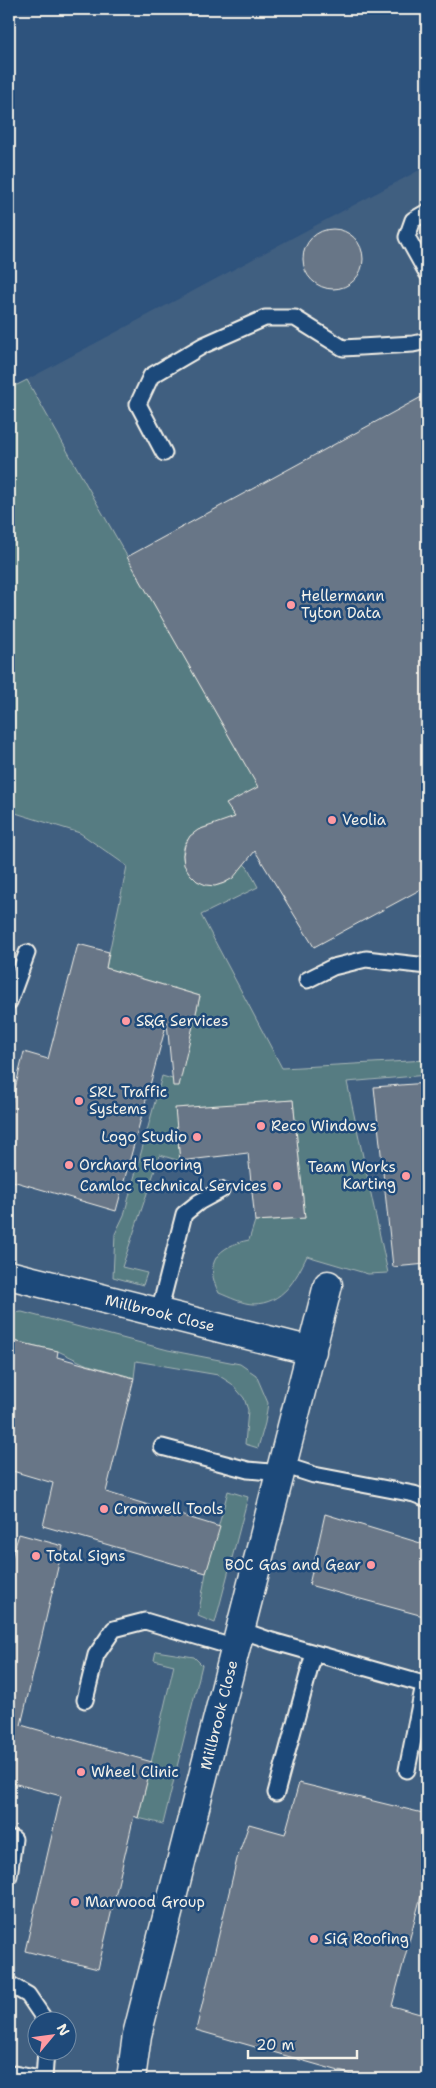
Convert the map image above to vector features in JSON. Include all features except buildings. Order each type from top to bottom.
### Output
[{"type":"street","name":"Millbrook Close","points":[[9,1275],[312,1351]]},
{"type":"street","name":"Millbrook Close","points":[[131,2079],[137,2035],[328,1285]]},
{"type":"lane","points":[[427,212],[412,220],[407,237],[427,273]]},
{"type":"lane","points":[[164,452],[138,404],[151,376],[204,345],[266,318],[295,318],[343,348],[413,344],[427,341]]},
{"type":"lane","points":[[9,1002],[27,953]]},
{"type":"lane","points":[[307,980],[333,966],[366,959],[427,966]]},
{"type":"lane","points":[[159,1312],[184,1214],[221,1190]]},
{"type":"lane","points":[[162,1447],[248,1470],[282,1469],[306,1473],[414,1494],[427,1500]]},
{"type":"lane","points":[[85,1700],[96,1655],[114,1629],[145,1621],[314,1653],[426,1685],[407,1770]]},
{"type":"lane","points":[[276,1793],[314,1653]]},
{"type":"lane","points":[[9,1876],[14,1839]]},
{"type":"lane","points":[[9,1984],[28,1995],[39,2010]]},
{"type":"lane","points":[[44,2079],[45,2060]]},
{"type":"lane","points":[[9,2073],[40,2079]]},
{"type":"shaded area","points":[[427,166],[427,2079],[9,2079],[9,811],[80,833],[110,854],[17,385]]},
{"type":"green space","points":[[27,380],[237,750],[427,652],[427,698],[227,804],[247,837],[218,826],[205,827],[193,834],[184,845],[183,858],[187,870],[196,879],[207,885],[219,885],[232,878],[242,862],[248,868],[258,887],[201,915],[282,1068],[427,1060],[427,1075],[347,1082],[388,1273],[368,1274],[307,1256],[287,1289],[273,1300],[249,1304],[219,1293],[214,1282],[213,1273],[213,1265],[216,1258],[229,1247],[249,1240],[255,1221],[305,1218],[293,1100],[176,1109],[180,1161],[160,1155],[122,1267],[147,1273],[143,1285],[113,1277],[115,1234],[124,1215],[162,1076],[179,1081],[200,996],[106,968],[127,866],[80,833],[9,811],[9,383],[17,385]]},
{"type":"green space","points":[[22,1312],[168,1350],[240,1364],[256,1375],[268,1403],[258,1448],[245,1444],[248,1410],[244,1398],[232,1384],[218,1375],[136,1361],[134,1378],[85,1364],[58,1351],[9,1340],[9,1313]]},
{"type":"green space","points":[[228,1491],[248,1497],[215,1623],[198,1616],[206,1573]]},
{"type":"green space","points":[[156,1651],[194,1657],[202,1665],[163,1824],[138,1818],[174,1665],[154,1660]]},
{"type":"place","name":"Hellermann Tyton Data","points":[[291,605]]},
{"type":"place","name":"Veolia","points":[[332,820]]},
{"type":"place","name":"S&G Services","points":[[126,1021]]},
{"type":"place","name":"SRL Traffic Systems","points":[[79,1101]]},
{"type":"place","name":"Reco Windows","points":[[261,1126]]},
{"type":"place","name":"Logo Studio","points":[[197,1137]]},
{"type":"place","name":"Orchard Flooring","points":[[69,1165]]},
{"type":"place","name":"Team Works Karting","points":[[406,1176]]},
{"type":"place","name":"Camloc Technical Services","points":[[277,1186]]},
{"type":"place","name":"Cromwell Tools","points":[[104,1509]]},
{"type":"place","name":"Total Signs","points":[[36,1556]]},
{"type":"place","name":"BOC Gas and Gear","points":[[371,1565]]},
{"type":"place","name":"Wheel Clinic","points":[[81,1772]]},
{"type":"place","name":"Marwood Group","points":[[75,1902]]},
{"type":"place","name":"SiG Roofing","points":[[314,1939]]}]
